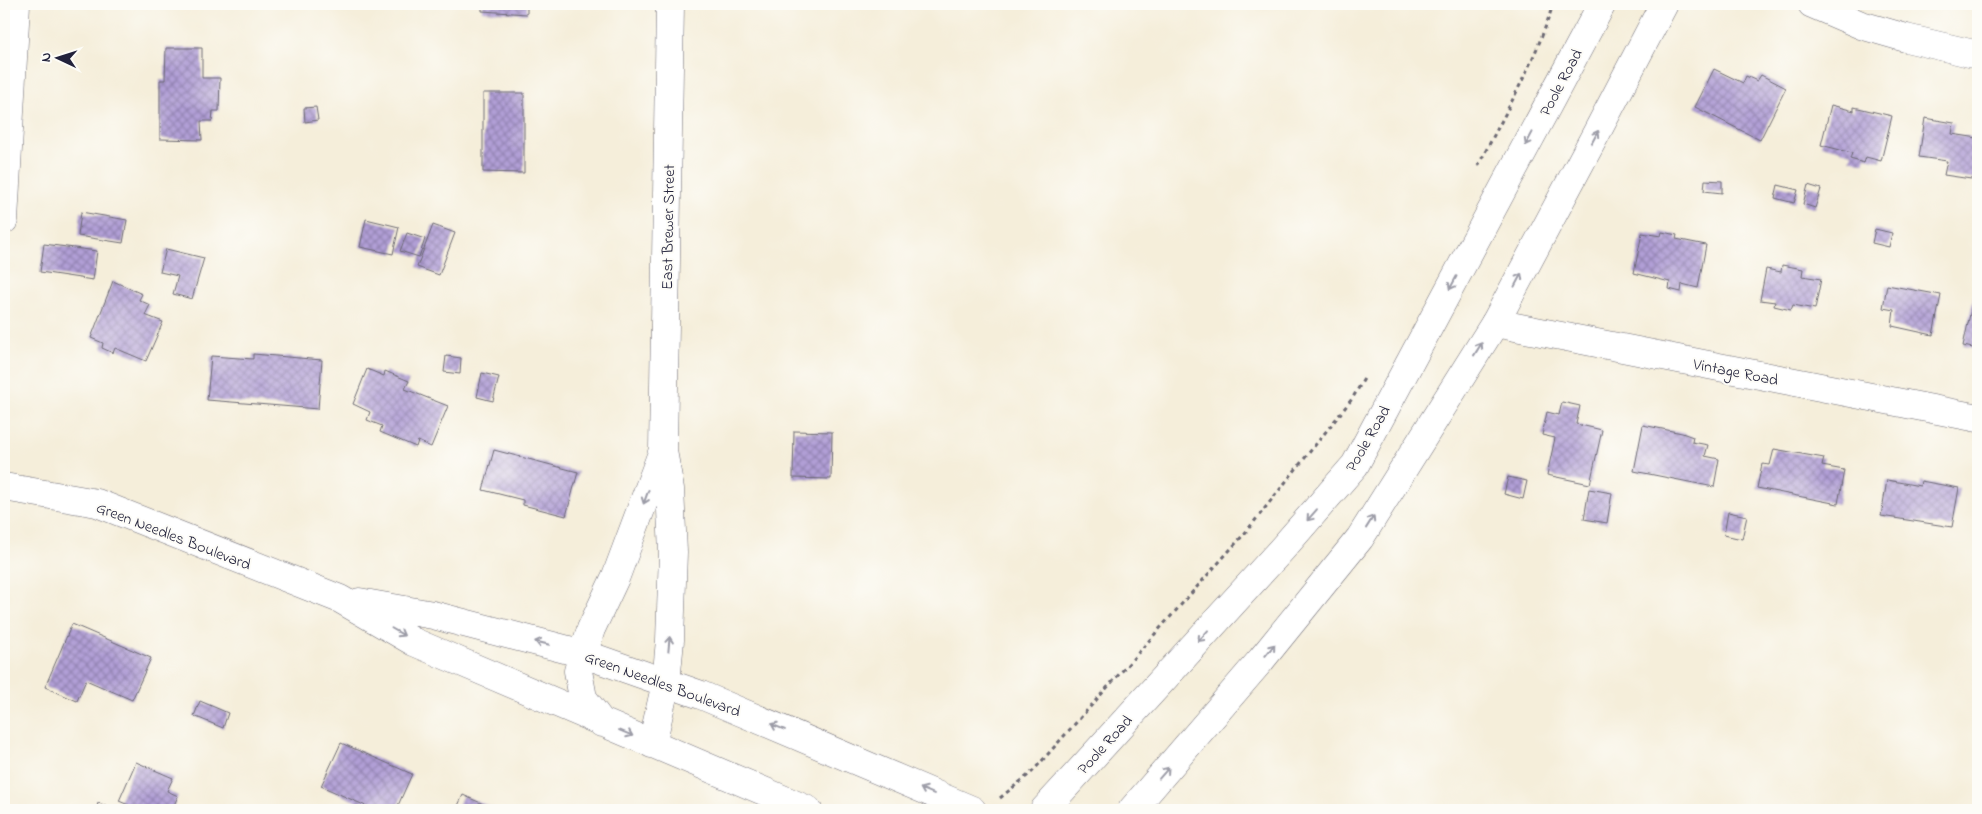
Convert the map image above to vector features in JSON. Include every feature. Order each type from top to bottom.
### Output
[{"type":"street","points":[[4,220],[16,4]]},
{"type":"street","name":"East Brewer Street","points":[[652,744],[666,683],[670,640],[673,552],[670,489],[663,451],[670,4]]},
{"type":"street","name":"Poole Road","points":[[1044,810],[1282,549],[1355,465],[1602,4]]},
{"type":"street","points":[[1132,810],[1261,660],[1360,538],[1494,323],[1598,132],[1664,4]]},
{"type":"street","points":[[1812,4],[1861,25],[1978,55]]},
{"type":"street","name":"Vintage Road","points":[[1494,323],[1978,418]]},
{"type":"street","name":"East Brewer Street","points":[[602,723],[583,698],[578,672],[591,629],[616,576],[663,451]]},
{"type":"street","name":"Green Needles Boulevard","points":[[4,487],[97,503],[340,599],[414,642],[808,810]]},
{"type":"street","name":"Green Needles Boulevard","points":[[340,599],[433,616],[584,654],[701,695],[808,739],[983,806]]},
{"type":"path","points":[[1478,167],[1544,34],[1553,4]]},
{"type":"path","points":[[983,806],[1032,772],[1245,533],[1346,406],[1366,375]]},
{"type":"building","points":[[482,4],[527,4],[527,14],[482,11]]},
{"type":"building","points":[[166,48],[202,48],[202,78],[220,78],[219,111],[213,111],[212,121],[201,121],[202,140],[160,139],[160,80],[165,80]]},
{"type":"building","points":[[1714,69],[1743,83],[1746,76],[1757,81],[1761,75],[1786,88],[1760,140],[1695,107]]},
{"type":"building","points":[[483,93],[524,93],[524,173],[483,172]]},
{"type":"building","points":[[1831,105],[1854,111],[1854,107],[1892,116],[1881,161],[1866,157],[1864,163],[1850,159],[1852,153],[1821,145]]},
{"type":"building","points":[[316,107],[318,120],[305,122],[304,108]]},
{"type":"building","points":[[1925,118],[1954,123],[1952,134],[1978,138],[1978,180],[1944,175],[1947,161],[1919,157]]},
{"type":"building","points":[[1705,180],[1722,181],[1722,193],[1704,191]]},
{"type":"building","points":[[1778,185],[1798,190],[1794,203],[1775,198]]},
{"type":"building","points":[[1808,185],[1821,189],[1815,208],[1803,204]]},
{"type":"building","points":[[81,212],[127,220],[123,243],[78,236]]},
{"type":"building","points":[[366,219],[399,227],[393,254],[360,247]]},
{"type":"building","points":[[433,225],[455,233],[439,275],[417,267]]},
{"type":"building","points":[[1875,229],[1892,233],[1889,247],[1872,243]]},
{"type":"building","points":[[1662,232],[1677,235],[1676,239],[1706,245],[1698,288],[1682,284],[1681,292],[1669,289],[1670,282],[1634,273],[1642,233],[1661,236]]},
{"type":"building","points":[[407,233],[425,239],[419,257],[400,251]]},
{"type":"building","points":[[44,244],[97,251],[93,280],[40,272]]},
{"type":"building","points":[[166,249],[204,258],[192,299],[173,294],[178,276],[160,272]]},
{"type":"building","points":[[1782,265],[1803,269],[1802,276],[1821,279],[1815,309],[1793,305],[1791,310],[1774,306],[1775,302],[1760,300],[1766,269],[1781,272]]},
{"type":"building","points":[[113,281],[142,294],[139,300],[150,305],[145,315],[163,322],[146,361],[115,348],[113,353],[102,348],[103,343],[91,338]]},
{"type":"building","points":[[1887,285],[1941,295],[1933,335],[1892,326],[1894,310],[1883,308]]},
{"type":"building","points":[[1974,296],[1978,296],[1978,349],[1963,346]]},
{"type":"building","points":[[253,354],[322,360],[318,409],[207,400],[211,356],[253,359]]},
{"type":"building","points":[[446,356],[461,358],[460,374],[444,372]]},
{"type":"building","points":[[367,369],[384,376],[385,371],[409,381],[405,389],[448,406],[431,447],[418,441],[416,447],[380,432],[382,426],[367,420],[370,412],[353,404]]},
{"type":"building","points":[[482,373],[499,377],[493,401],[477,397]]},
{"type":"building","points":[[1562,402],[1580,406],[1576,424],[1602,430],[1590,484],[1547,475],[1555,438],[1542,435],[1547,412],[1559,415]]},
{"type":"building","points":[[1643,425],[1682,433],[1693,437],[1692,442],[1708,445],[1705,456],[1719,459],[1714,487],[1634,471]]},
{"type":"building","points":[[794,431],[832,432],[831,479],[793,478]]},
{"type":"building","points":[[1774,449],[1824,458],[1822,466],[1844,470],[1838,504],[1757,488],[1762,464],[1770,465]]},
{"type":"building","points":[[494,450],[578,472],[566,516],[523,505],[523,500],[483,490]]},
{"type":"building","points":[[1508,477],[1527,481],[1523,499],[1504,494]]},
{"type":"building","points":[[1887,480],[1920,486],[1921,481],[1959,488],[1952,527],[1881,516]]},
{"type":"building","points":[[1589,489],[1612,493],[1607,523],[1584,519]]},
{"type":"building","points":[[1728,512],[1747,516],[1742,539],[1724,535]]},
{"type":"building","points":[[72,624],[151,658],[132,700],[86,680],[77,701],[45,687]]},
{"type":"building","points":[[200,701],[228,713],[223,728],[194,716]]},
{"type":"building","points":[[341,743],[412,774],[396,810],[375,810],[321,786]]},
{"type":"building","points":[[136,762],[173,778],[167,791],[178,796],[172,810],[140,810],[119,801]]},
{"type":"building","points":[[463,795],[474,800],[498,810],[456,810]]},
{"type":"building","points":[[98,803],[122,810],[96,810]]}]
